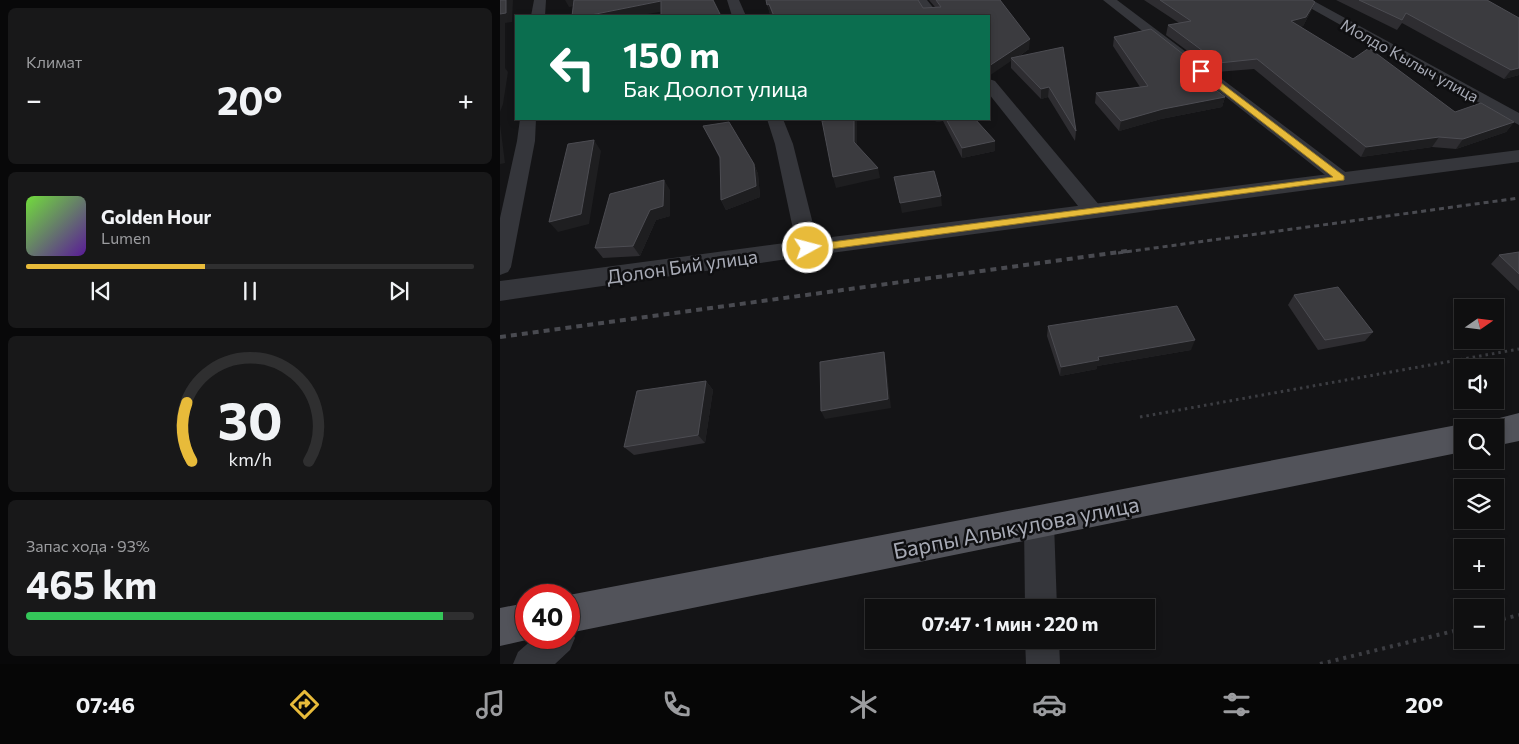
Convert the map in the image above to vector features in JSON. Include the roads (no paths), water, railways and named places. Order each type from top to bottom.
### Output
[{"type":"main road","points":[[1504,430],[1519,427]]},
{"type":"main road","name":"Барпы Алыкулова улица","points":[[580,617],[1039,522],[1454,440]]},
{"type":"main road","points":[[500,628],[515,625]]},
{"type":"street","points":[[538,15],[540,0]]},
{"type":"street","points":[[733,0],[739,15]]},
{"type":"street","points":[[920,0],[932,15]]},
{"type":"street","points":[[1108,0],[1341,178]]},
{"type":"street","name":"Молдо Кылыч улица","points":[[1302,0],[1519,120]]},
{"type":"street","points":[[990,85],[1093,211]]},
{"type":"street","points":[[500,267],[526,141],[528,120]]},
{"type":"street","points":[[775,120],[784,144],[808,248]]},
{"type":"street","name":"Долон Бий улица","points":[[500,291],[808,248],[1519,156]]},
{"type":"street","points":[[1039,522],[1041,599]]},
{"type":"street","points":[[530,664],[546,649]]},
{"type":"street","points":[[1042,649],[1043,664]]},
{"type":"railway","points":[[1118,253],[1519,198]]},
{"type":"railway","points":[[500,337],[1127,251]]}]
